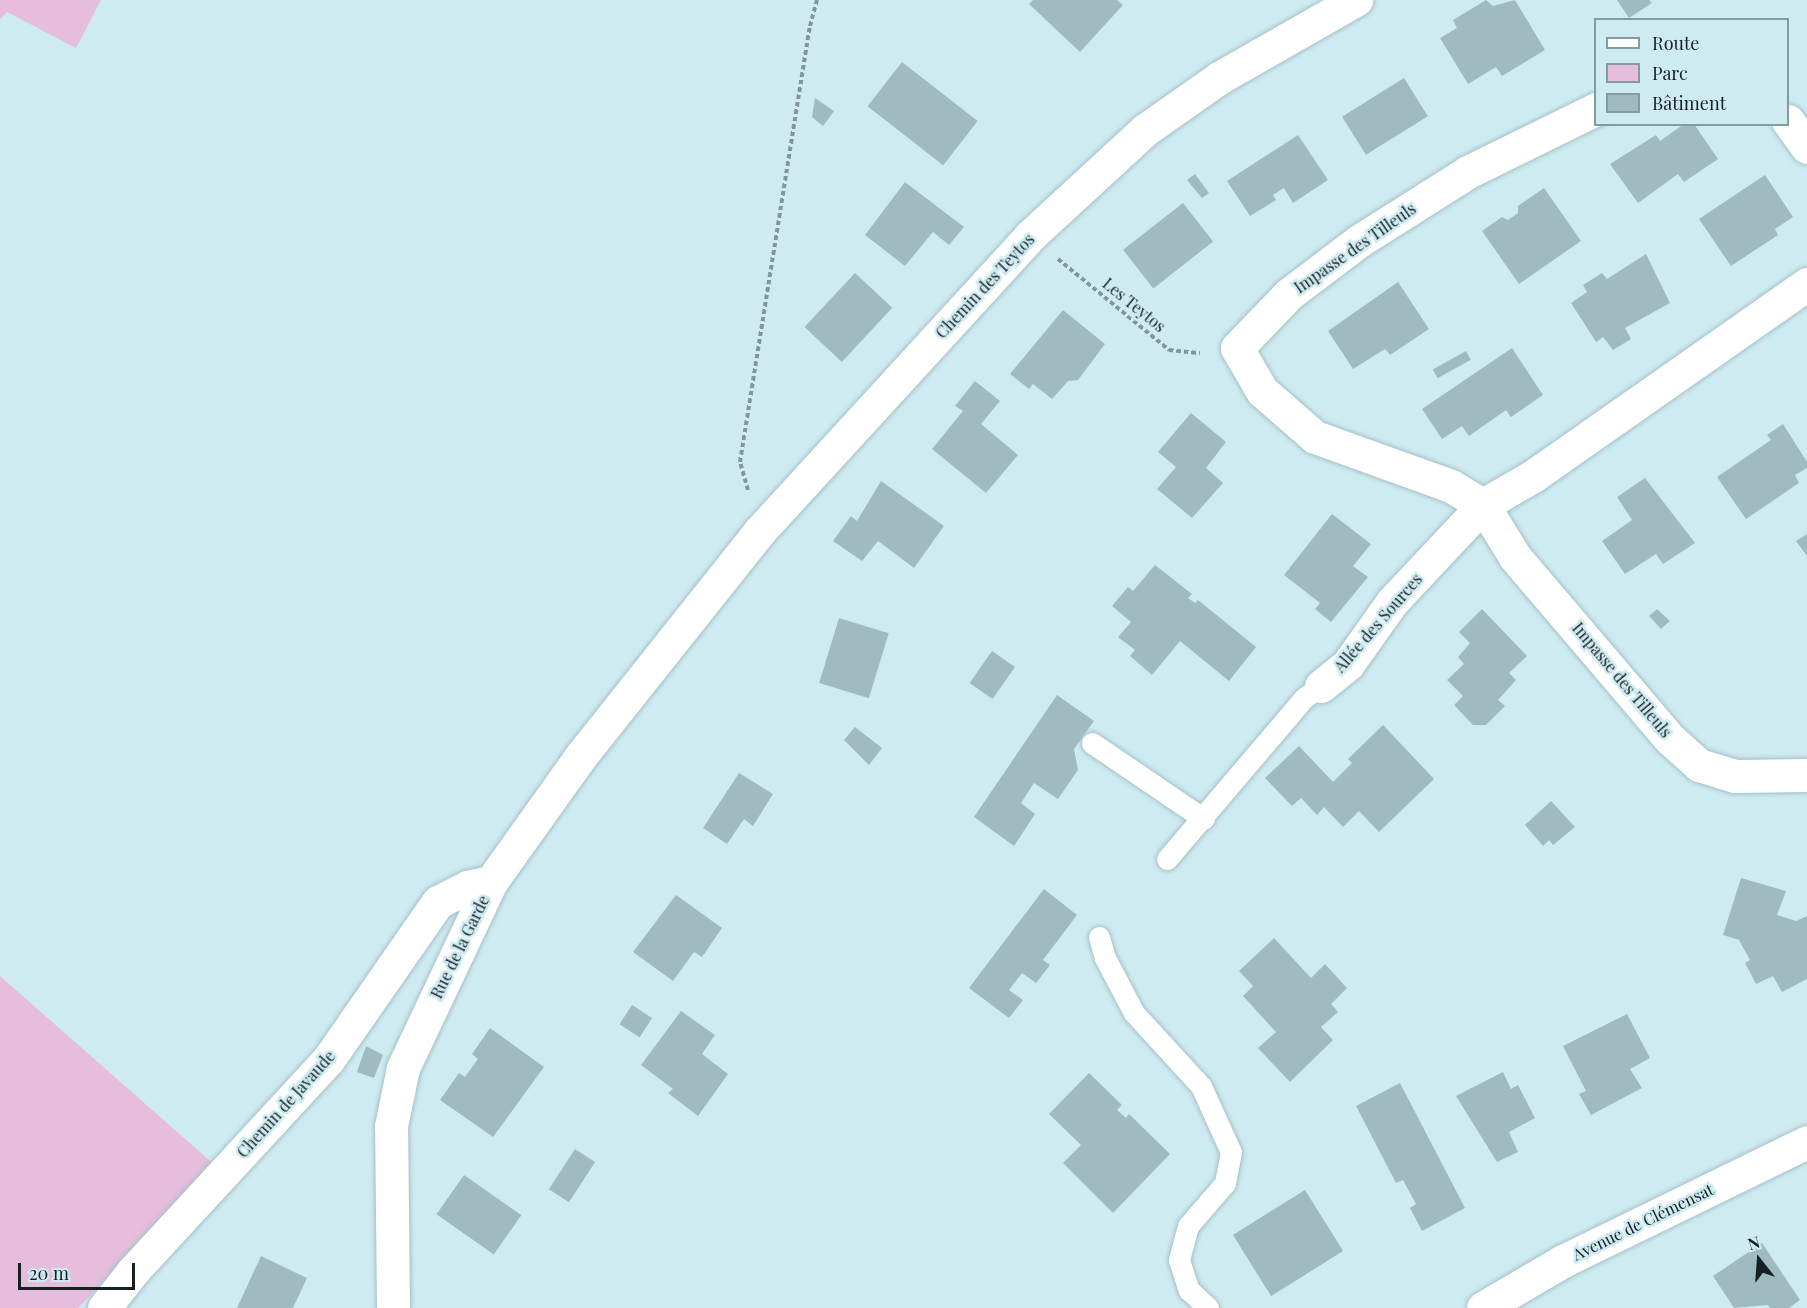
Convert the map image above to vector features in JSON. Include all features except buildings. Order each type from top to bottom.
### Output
[{"type":"street","name":"Chemin des Teytos","points":[[674,640],[759,532],[1030,236],[1145,130],[1218,78],[1356,0]]},
{"type":"street","name":"Impasse des Tilleuls","points":[[1594,110],[1468,172],[1359,241],[1289,294],[1237,348],[1262,391],[1315,437],[1451,486],[1484,505],[1515,557],[1670,739],[1699,765],[1735,776],[1807,775]]},
{"type":"street","points":[[1789,122],[1807,147]]},
{"type":"street","points":[[1484,505],[1543,470],[1807,284]]},
{"type":"street","name":"Allée des Sources","points":[[1321,686],[1348,664],[1392,602],[1484,505]]},
{"type":"street","name":"Rue de la Garde","points":[[393,1308],[391,1126],[404,1068],[491,882],[580,757],[674,640]]},
{"type":"street","name":"Chemin de Javaude","points":[[104,1308],[133,1271],[328,1060],[438,902],[467,887],[491,882]]},
{"type":"street","name":"Avenue de Clémensat","points":[[1483,1308],[1563,1262],[1807,1142]]},
{"type":"lane","points":[[1167,859],[1204,819],[1304,698],[1321,686]]},
{"type":"lane","points":[[1092,743],[1204,819]]},
{"type":"lane","points":[[1100,937],[1105,958],[1134,1013],[1201,1086],[1231,1152],[1224,1183],[1188,1226],[1179,1260],[1189,1290],[1208,1308]]},
{"type":"path","points":[[759,532],[740,462],[810,26],[817,0]]},
{"type":"path","name":"Les Teytos","points":[[1030,236],[1169,350],[1205,353],[1237,348]]},
{"type":"green space","points":[[0,0],[101,0],[76,48],[7,12],[0,19]]},
{"type":"green space","points":[[0,976],[217,1167],[78,1308],[0,1308]]}]
